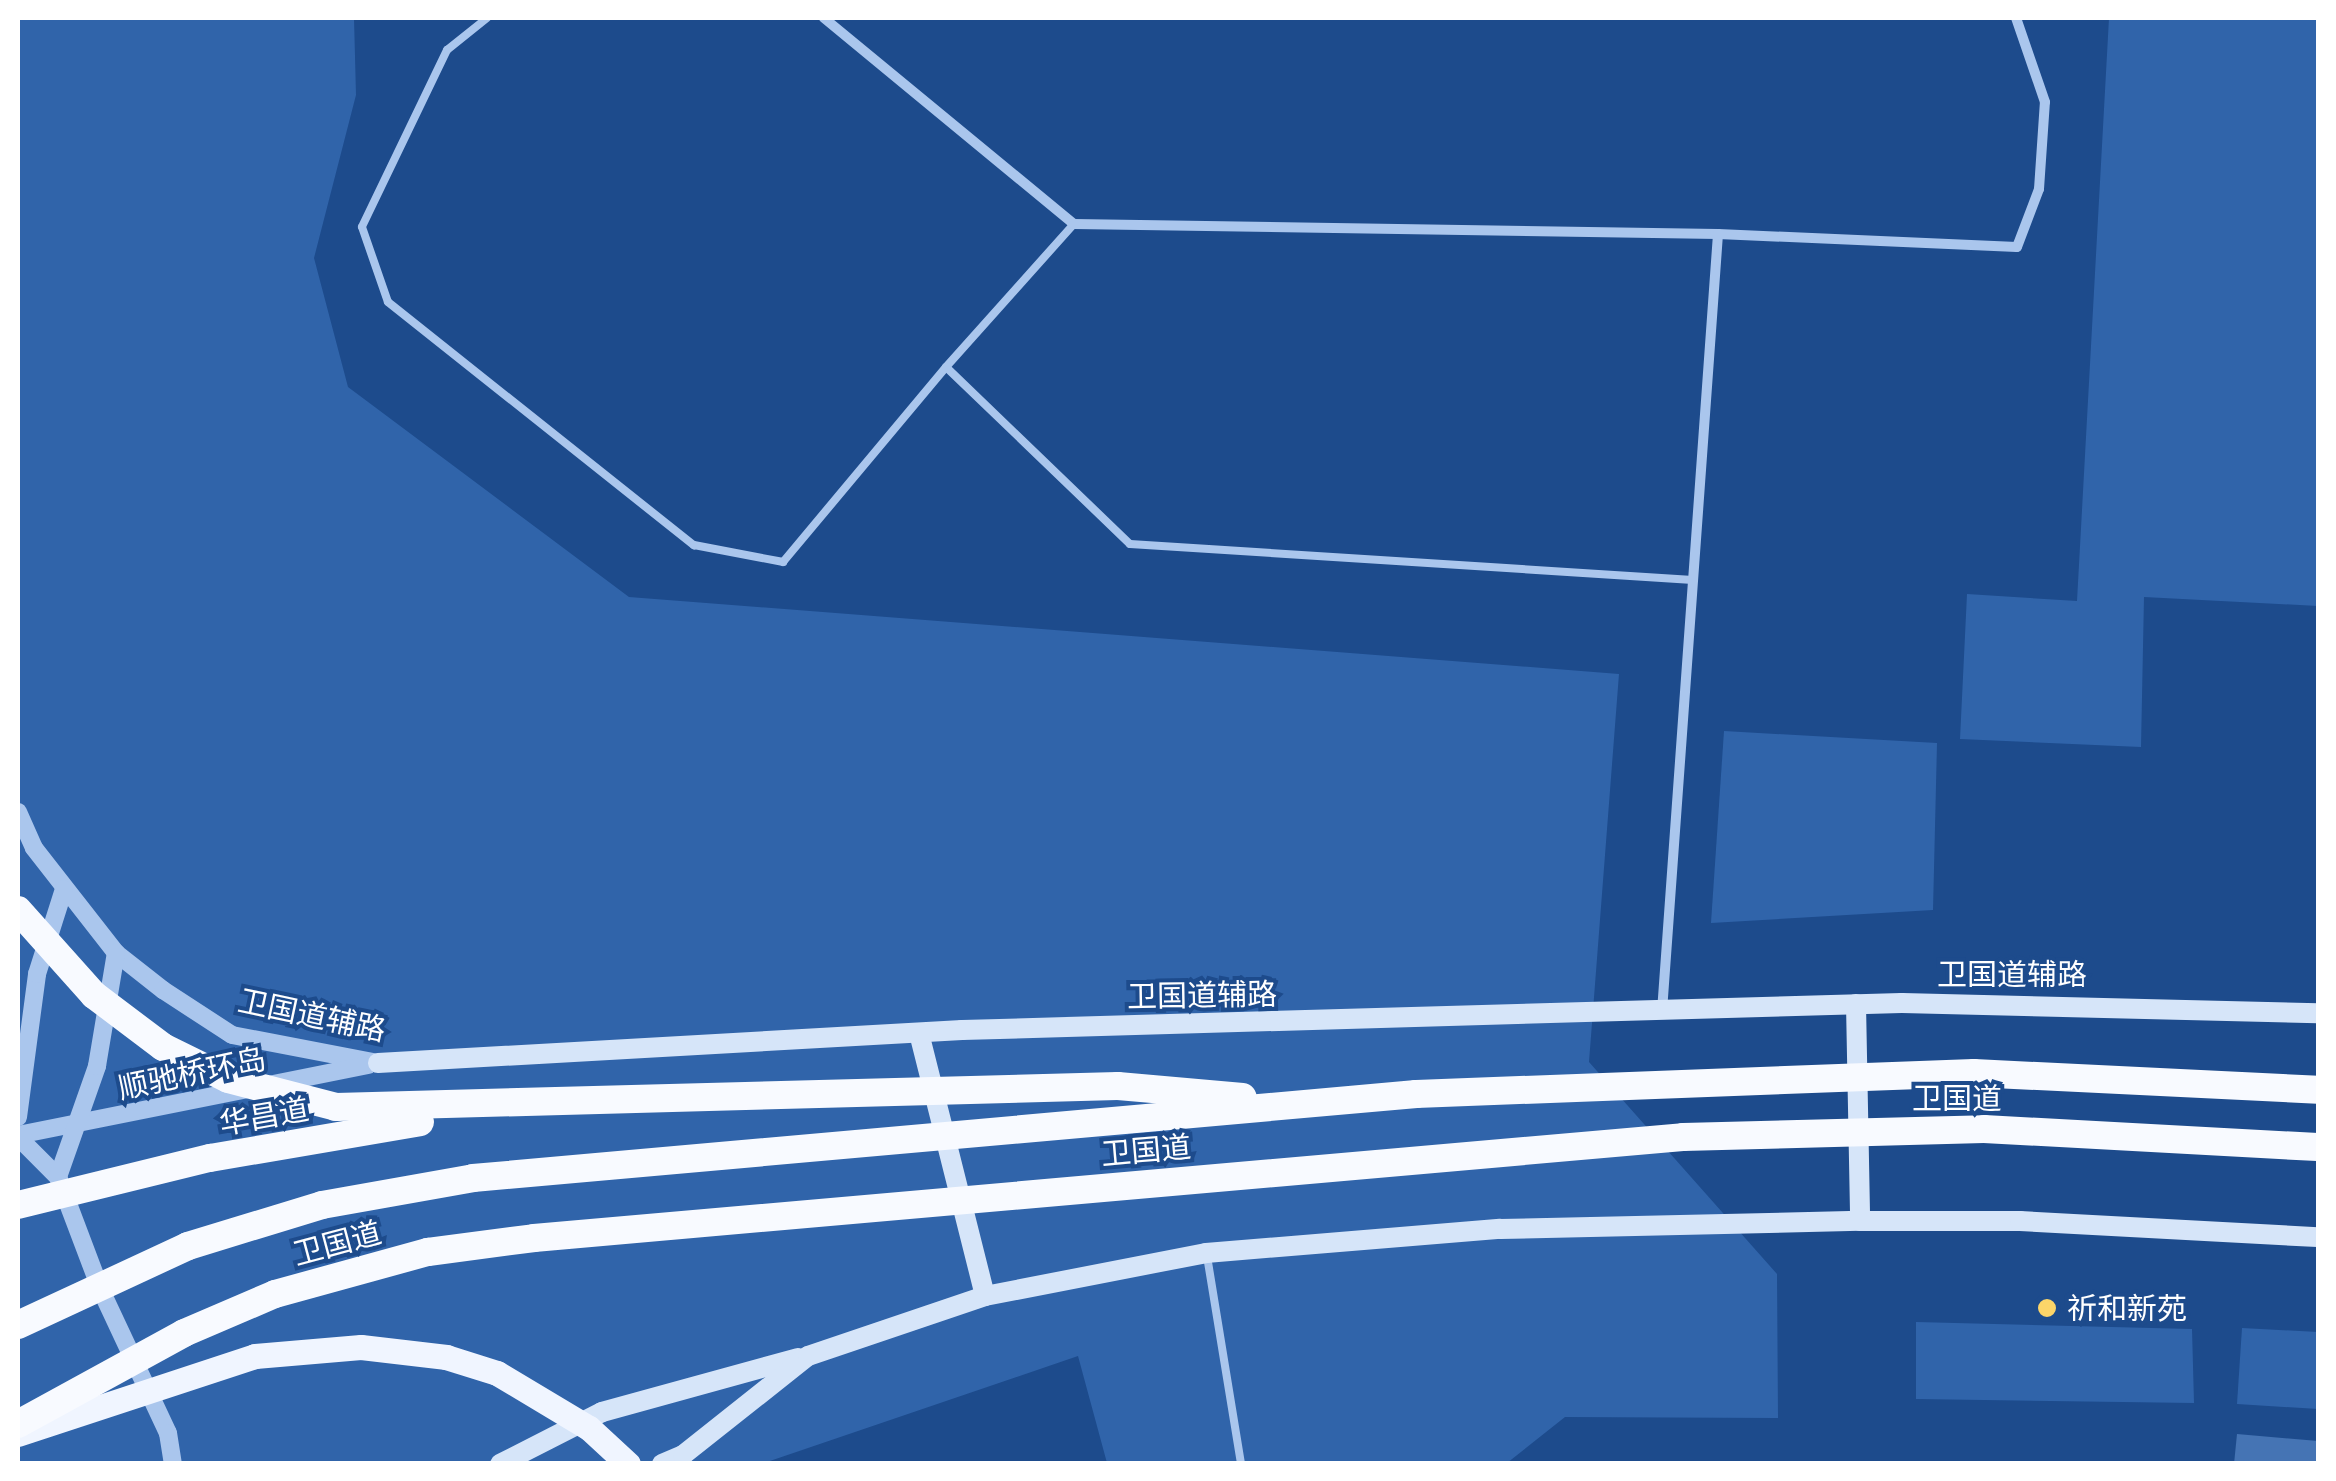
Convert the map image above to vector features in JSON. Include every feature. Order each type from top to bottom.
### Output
[{"type":"highway","points":[[18,910],[94,995],[163,1047],[228,1079],[336,1107],[525,1105]]},
{"type":"highway","name":"卫国道","points":[[18,1325],[188,1246],[340,1202],[473,1178],[1150,1123],[1289,1101],[1974,1073],[2318,1090]]},
{"type":"highway","name":"卫国道","points":[[525,1105],[1118,1086],[1289,1101]]},
{"type":"highway","name":"华昌道","points":[[18,1205],[210,1158],[525,1105]]},
{"type":"highway","name":"卫国道","points":[[18,1424],[184,1332],[275,1294],[428,1252],[553,1235],[1683,1137],[1984,1129],[2318,1146]]},
{"type":"main road","name":"卫国道辅路","points":[[378,1063],[918,1033],[1856,1004],[2068,1003],[2318,1014]]},
{"type":"main road","points":[[1856,1004],[1860,1221]]},
{"type":"main road","points":[[918,1033],[985,1296]]},
{"type":"main road","points":[[500,1464],[602,1412],[808,1356],[985,1296],[1206,1253],[1500,1228],[1860,1221],[2020,1221],[2318,1237]]},
{"type":"main road","points":[[18,1434],[255,1356],[361,1346],[446,1357],[497,1374],[589,1428],[628,1464]]},
{"type":"main road","points":[[662,1464],[683,1455],[808,1356]]},
{"type":"street","points":[[824,18],[1074,224],[1718,234],[2017,247],[2039,189],[2046,102],[2016,18]]},
{"type":"street","points":[[1662,1012],[1718,234]]},
{"type":"street","name":"卫国道辅路","points":[[18,812],[64,890],[116,953],[232,1034],[378,1063]]},
{"type":"street","points":[[18,1117],[37,974],[64,890]]},
{"type":"street","points":[[58,1177],[109,1019],[116,953]]},
{"type":"street","name":"顺驰桥环岛","points":[[18,1136],[378,1063]]},
{"type":"street","points":[[18,1136],[58,1177],[100,1288],[168,1432],[173,1464]]},
{"type":"lane","points":[[487,18],[447,50],[362,227],[388,302],[694,544],[782,562],[1074,224]]},
{"type":"lane","points":[[946,368],[1130,544],[1693,580]]},
{"type":"lane","points":[[1206,1253],[1240,1464]]},
{"type":"shaded area","points":[[18,18],[354,18],[356,95],[314,258],[348,387],[629,597],[1619,674],[1589,1062],[1777,1274],[1778,1418],[1565,1417],[1507,1463],[1107,1463],[1078,1356],[764,1463],[18,1463]]},
{"type":"shaded area","points":[[2109,18],[2318,18],[2318,606],[2144,597],[2141,747],[1960,739],[1967,594],[2077,601]]},
{"type":"shaded area","points":[[1724,731],[1937,743],[1933,910],[1711,923]]},
{"type":"shaded area","points":[[1916,1322],[2192,1329],[2194,1403],[1916,1399]]},
{"type":"shaded area","points":[[2242,1328],[2318,1332],[2318,1409],[2237,1404]]},
{"type":"building","points":[[2237,1434],[2318,1441],[2318,1464],[2234,1464]]},
{"type":"place","name":"祈和新苑","points":[[2047,1308]]}]
